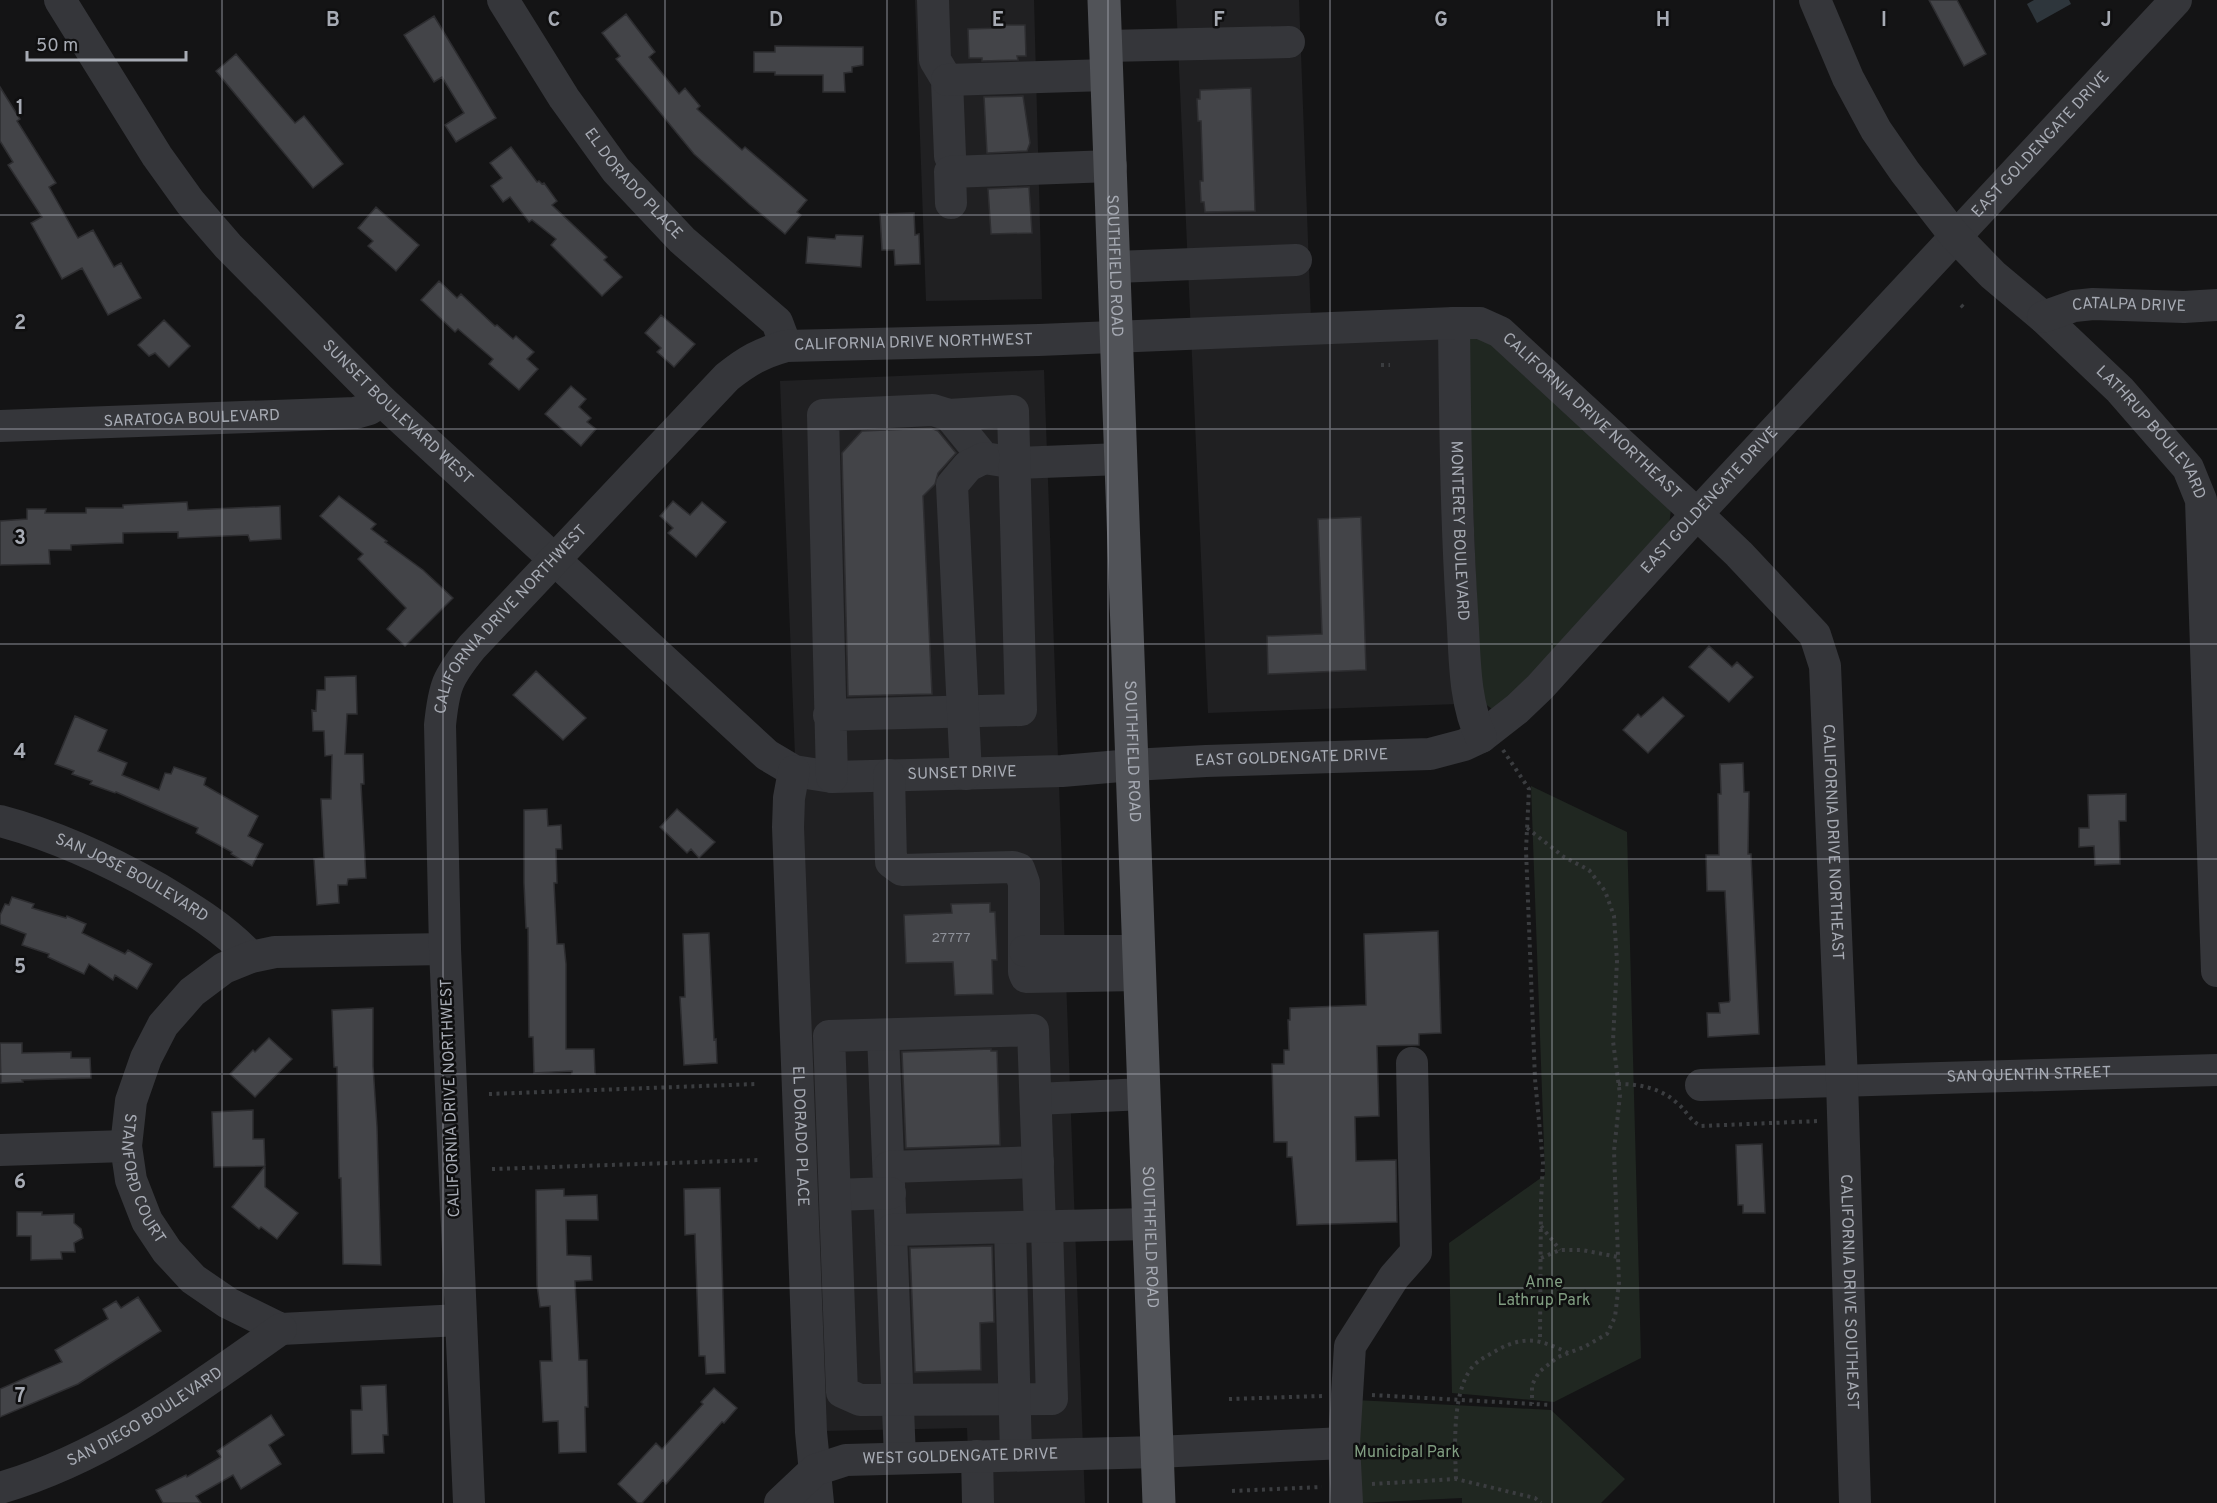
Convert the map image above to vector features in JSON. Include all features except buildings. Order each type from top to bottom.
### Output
[{"type":"main road","name":"SOUTHFIELD ROAD","points":[[1104,0],[1159,1503]]},
{"type":"street","name":"SUNSET BOULEVARD WEST","points":[[60,0],[126,108],[190,202],[265,286],[382,401],[555,561],[767,755],[794,771]]},
{"type":"street","name":"EL DORADO PLACE","points":[[503,0],[564,98],[616,170],[682,240],[777,322],[786,346]]},
{"type":"street","points":[[933,0],[935,60],[947,80],[950,156]]},
{"type":"street","name":"LATHRUP BOULEVARD","points":[[1815,0],[1848,78],[1876,130],[1905,172],[1955,236],[1993,275],[2043,317],[2120,390],[2188,468],[2200,500],[2217,972]]},
{"type":"street","name":"EAST GOLDENGATE DRIVE","points":[[1132,765],[1430,754],[1464,745],[1491,742],[1517,709],[1566,660],[1697,514],[2176,0]]},
{"type":"street","points":[[947,80],[1289,42]]},
{"type":"street","points":[[951,203],[950,171],[1111,166]]},
{"type":"street","points":[[1115,267],[1296,260]]},
{"type":"street","name":"CATALPA DRIVE","points":[[2043,317],[2074,306],[2093,304],[2168,307],[2217,305]]},
{"type":"street","name":"MONTEREY BOULEVARD","points":[[1454,323],[1457,526],[1465,650],[1474,723],[1491,742]]},
{"type":"street","name":"CALIFORNIA DRIVE NORTHEAST","points":[[1117,336],[1480,323],[1500,332],[1697,514],[1815,635],[1826,666],[1842,1081]]},
{"type":"street","name":"CALIFORNIA DRIVE NORTHWEST","points":[[469,1503],[445,949],[440,726],[443,697],[452,673],[472,647],[727,377],[743,364],[761,354],[786,346],[888,345],[1117,336]]},
{"type":"street","name":"SARATOGA BOULEVARD","points":[[0,426],[345,414],[369,409],[382,401]]},
{"type":"street","points":[[829,715],[1021,710],[1013,411],[949,415],[933,411],[823,415],[829,715],[832,777]]},
{"type":"street","points":[[949,415],[984,458]]},
{"type":"street","points":[[966,774],[952,485],[968,466],[984,458],[1016,463],[1121,459]]},
{"type":"street","name":"SUNSET DRIVE","points":[[794,771],[832,777],[889,776],[1062,771],[1132,765]]},
{"type":"street","name":"EL DORADO PLACE","points":[[794,771],[789,798],[788,826],[811,1432],[818,1503]]},
{"type":"street","points":[[889,776],[891,862],[902,870],[1013,867],[1019,869],[1024,883],[1025,964],[1139,963]]},
{"type":"street","name":"SAN JOSE BOULEVARD","points":[[0,821],[59,838],[98,855],[198,912],[236,941],[251,957]]},
{"type":"street","name":"STANFORD COURT","points":[[445,949],[275,952],[251,957],[224,968],[200,986],[163,1025],[146,1058],[131,1101],[126,1146],[131,1180],[147,1221],[167,1251],[193,1279],[228,1303],[281,1329],[460,1320]]},
{"type":"street","points":[[1033,1030],[1038,1162],[1032,1227],[1052,1399],[860,1400],[842,1392],[830,1036],[883,1035],[1033,1030]]},
{"type":"street","points":[[883,1035],[900,1458]]},
{"type":"street","points":[[1346,1491],[1344,1443],[1350,1346],[1394,1277],[1416,1252],[1412,1063]]},
{"type":"street","name":"SAN QUENTIN STREET","points":[[1701,1085],[2217,1070]]},
{"type":"street","name":"CALIFORNIA DRIVE SOUTHEAST","points":[[1842,1081],[1855,1503]]},
{"type":"street","points":[[1036,1099],[1144,1094]]},
{"type":"street","points":[[0,1150],[126,1146]]},
{"type":"street","points":[[835,1195],[890,1180],[1038,1162]]},
{"type":"street","points":[[892,1230],[1149,1224]]},
{"type":"street","name":"SAN DIEGO BOULEVARD","points":[[0,1488],[56,1468],[130,1431],[177,1402],[281,1329]]},
{"type":"street","points":[[1014,1400],[1016,1454]]},
{"type":"street","name":"WEST GOLDENGATE DRIVE","points":[[780,1503],[815,1470],[846,1460],[1157,1452],[1344,1443]]},
{"type":"street","points":[[977,1456],[978,1503]]},
{"type":"path","points":[[1381,365],[1390,365]]},
{"type":"path","points":[[1491,742],[1528,789],[1526,850],[1534,1079],[1543,1163],[1540,1225],[1540,1341]]},
{"type":"path","points":[[1527,828],[1564,857],[1589,870],[1605,891],[1614,916],[1617,961],[1613,1041],[1620,1095],[1614,1151],[1619,1283],[1615,1317],[1607,1334],[1558,1357],[1539,1372],[1532,1385],[1532,1404]]},
{"type":"path","points":[[489,1094],[756,1084]]},
{"type":"path","points":[[492,1169],[759,1160]]},
{"type":"path","points":[[1540,1225],[1560,1250]]},
{"type":"path","points":[[1540,1258],[1560,1250],[1582,1250],[1618,1257]]},
{"type":"path","points":[[1456,1479],[1454,1425],[1466,1377],[1475,1365],[1507,1345],[1529,1340],[1545,1342],[1568,1353]]},
{"type":"path","points":[[1229,1399],[1347,1395],[1551,1406]]},
{"type":"path","points":[[1232,1491],[1346,1491],[1456,1479],[1535,1498],[1541,1503]]},
{"type":"shaded area","points":[[915,0],[1034,0],[1042,299],[926,301]]},
{"type":"shaded area","points":[[1176,0],[1299,0],[1311,321],[1449,317],[1458,704],[1208,713]]},
{"type":"shaded area","points":[[2034,0],[2069,0],[2071,4],[2037,23],[2027,4]]},
{"type":"shaded area","points":[[1044,370],[1085,1503],[970,1503],[967,1428],[822,1431],[780,381]]},
{"type":"green space","points":[[1481,334],[1671,509],[1669,526],[1511,698],[1492,709],[1484,703],[1480,687],[1467,351],[1468,342],[1472,336]]},
{"type":"green space","name":"Anne Lathrup Park","points":[[1531,786],[1627,832],[1641,1358],[1554,1402],[1452,1393],[1449,1243],[1545,1175]]},
{"type":"green space","name":"Municipal Park","points":[[1355,1400],[1551,1410],[1625,1479],[1601,1503],[1462,1503],[1462,1498],[1359,1503]]}]
